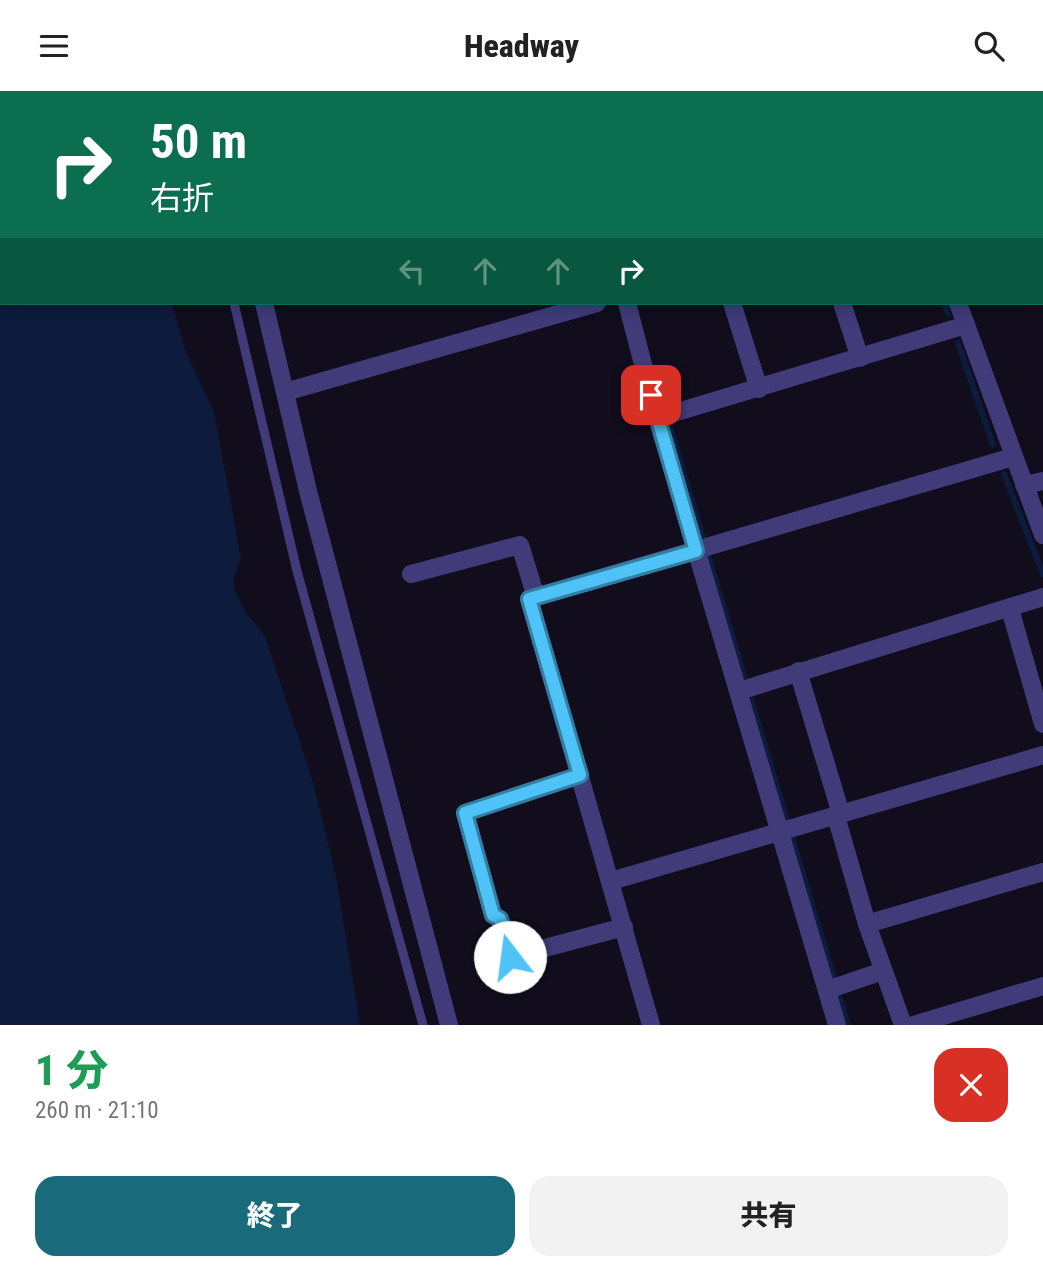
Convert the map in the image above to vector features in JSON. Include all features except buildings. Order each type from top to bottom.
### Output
[{"type":"street","points":[[264,305],[308,491],[449,1025]]},
{"type":"street","points":[[285,392],[590,305]]},
{"type":"street","points":[[628,305],[664,416],[834,987],[837,1025]]},
{"type":"street","points":[[733,305],[759,389]]},
{"type":"street","points":[[843,305],[860,358]]},
{"type":"street","points":[[959,305],[1043,535]]},
{"type":"street","points":[[664,416],[966,325]]},
{"type":"street","points":[[651,1025],[529,599],[1013,457]]},
{"type":"street","points":[[1024,485],[1043,481]]},
{"type":"street","points":[[411,574],[520,545],[536,597]]},
{"type":"street","points":[[745,689],[1043,597]]},
{"type":"street","points":[[1010,609],[1043,724]]},
{"type":"street","points":[[798,671],[867,924],[903,1025]]},
{"type":"street","points":[[611,881],[1043,755]]},
{"type":"street","points":[[580,775],[465,813],[493,915],[500,919],[510,957],[624,927]]},
{"type":"street","points":[[867,924],[1043,872]]},
{"type":"street","points":[[834,987],[883,971]]},
{"type":"street","points":[[913,1025],[1043,986]]},
{"type":"lane","points":[[234,305],[297,571],[423,1025]]},
{"type":"water","points":[[0,305],[173,305],[185,350],[214,412],[241,559],[233,581],[235,592],[246,613],[265,636],[313,782],[336,876],[360,1025],[0,1025]]},
{"type":"waterway","points":[[945,305],[948,314]]},
{"type":"waterway","points":[[958,343],[993,445]]},
{"type":"waterway","points":[[657,383],[848,1025]]},
{"type":"waterway","points":[[1004,474],[1043,574]]},
{"type":"route","points":[[510,957],[500,919],[493,915],[465,813],[580,775],[529,599],[696,551],[651,395]]}]
